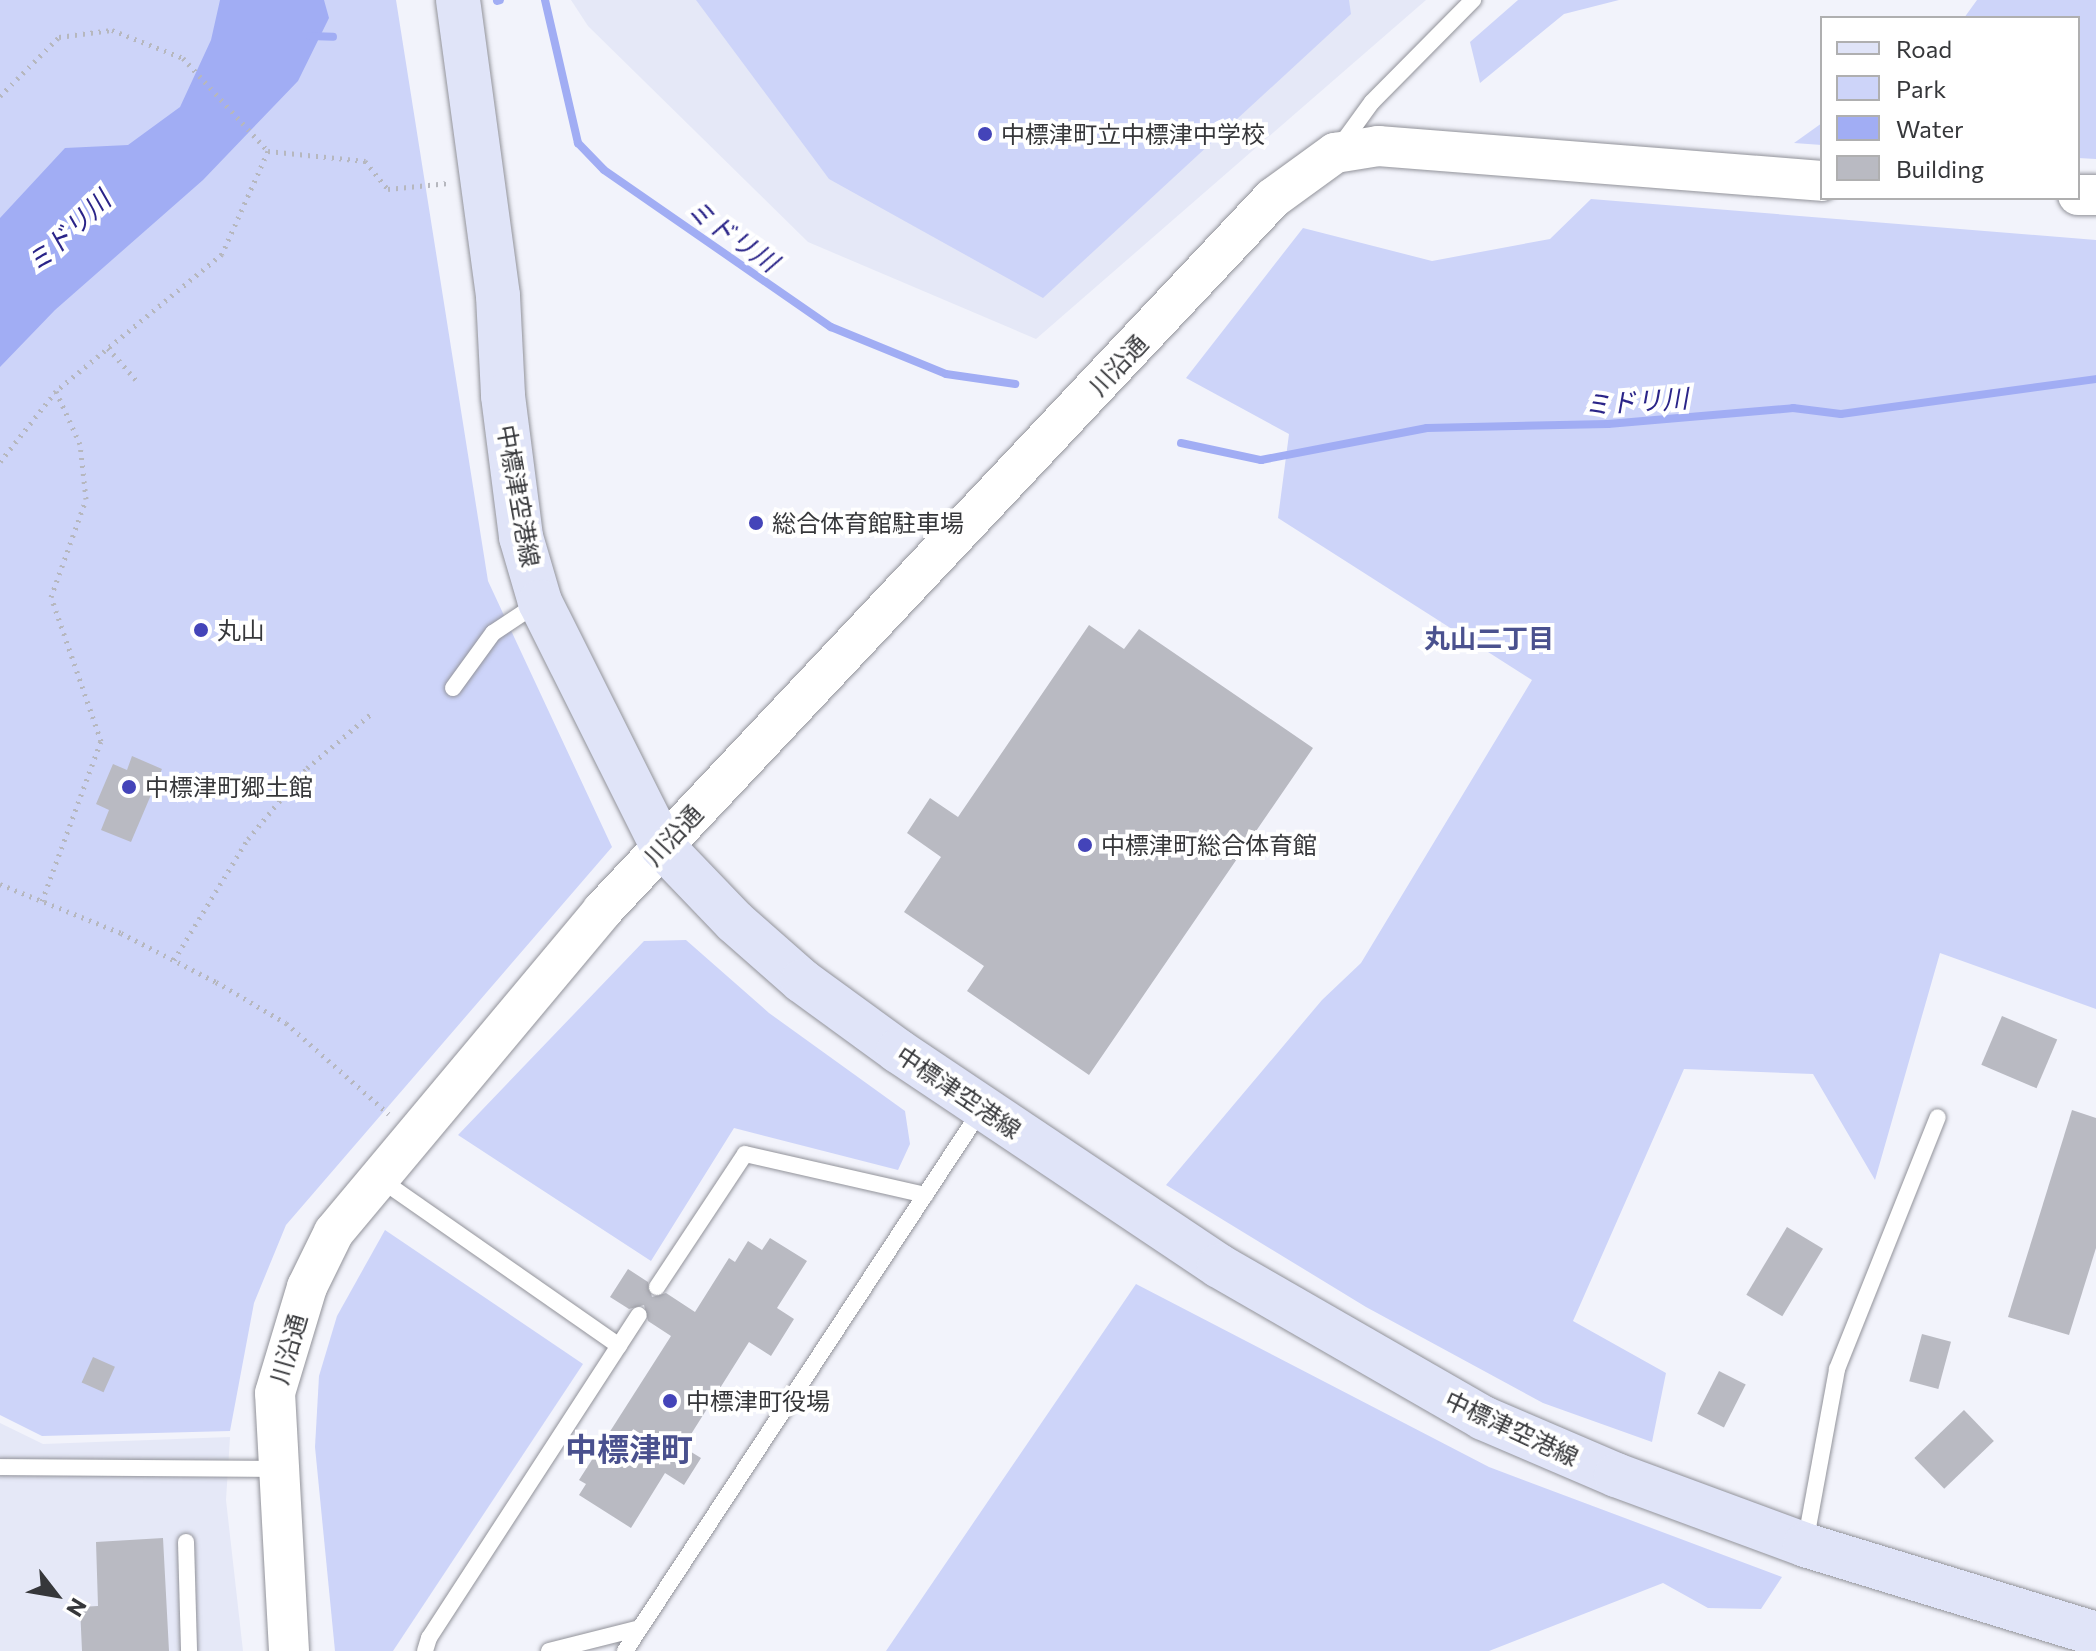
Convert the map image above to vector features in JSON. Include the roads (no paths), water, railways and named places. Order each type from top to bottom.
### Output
[{"type":"main road","name":"中標津空港線","points":[[458,0],[484,180],[521,537],[540,602],[662,846],[735,922],[802,981],[982,1109],[1219,1266],[1483,1418],[1616,1475],[1805,1545],[2096,1634]]},
{"type":"street","points":[[1335,153],[1378,146],[1820,181]]},
{"type":"street","name":"川沿通","points":[[289,1651],[276,1469],[275,1393],[307,1287],[334,1232],[376,1177],[662,846],[1273,198],[1335,153]]},
{"type":"lane","points":[[1335,153],[1372,102],[1473,0]]},
{"type":"lane","points":[[453,688],[493,633],[540,602]]},
{"type":"lane","points":[[625,1651],[982,1109]]},
{"type":"lane","points":[[1805,1545],[1837,1369],[1938,1117]]},
{"type":"lane","points":[[657,1287],[745,1154],[925,1195]]},
{"type":"lane","points":[[376,1177],[619,1346]]},
{"type":"lane","points":[[425,1651],[429,1638],[639,1315]]},
{"type":"lane","points":[[0,1467],[276,1469]]},
{"type":"lane","points":[[186,1542],[189,1651]]},
{"type":"lane","points":[[549,1651],[640,1628]]},
{"type":"water","points":[[220,0],[324,0],[329,18],[298,81],[203,180],[55,310],[0,367],[0,218],[65,148],[128,145],[180,107],[211,40]]},
{"type":"waterway","name":"ミドリ川","points":[[545,0],[578,143],[604,170],[831,327],[946,374],[1015,384]]},
{"type":"waterway","name":"ミドリ川","points":[[310,36],[333,37]]},
{"type":"waterway","name":"ミドリ川","points":[[1181,443],[1261,460],[1427,428],[1608,424],[1793,408],[1841,414],[2096,379]]},
{"type":"place","name":"中標津町立中標津中学校","points":[[985,134]]},
{"type":"place","name":"総合体育館駐車場","points":[[756,523]]},
{"type":"place","name":"丸山","points":[[201,630]]},
{"type":"place","name":"中標津町郷土館","points":[[129,787]]},
{"type":"place","name":"中標津町総合体育館","points":[[1085,845]]},
{"type":"place","name":"中標津町役場","points":[[670,1401]]},
{"type":"district","name":"丸山二丁目","points":[[1489,638]]},
{"type":"district","name":"中標津町","points":[[629,1448]]}]
